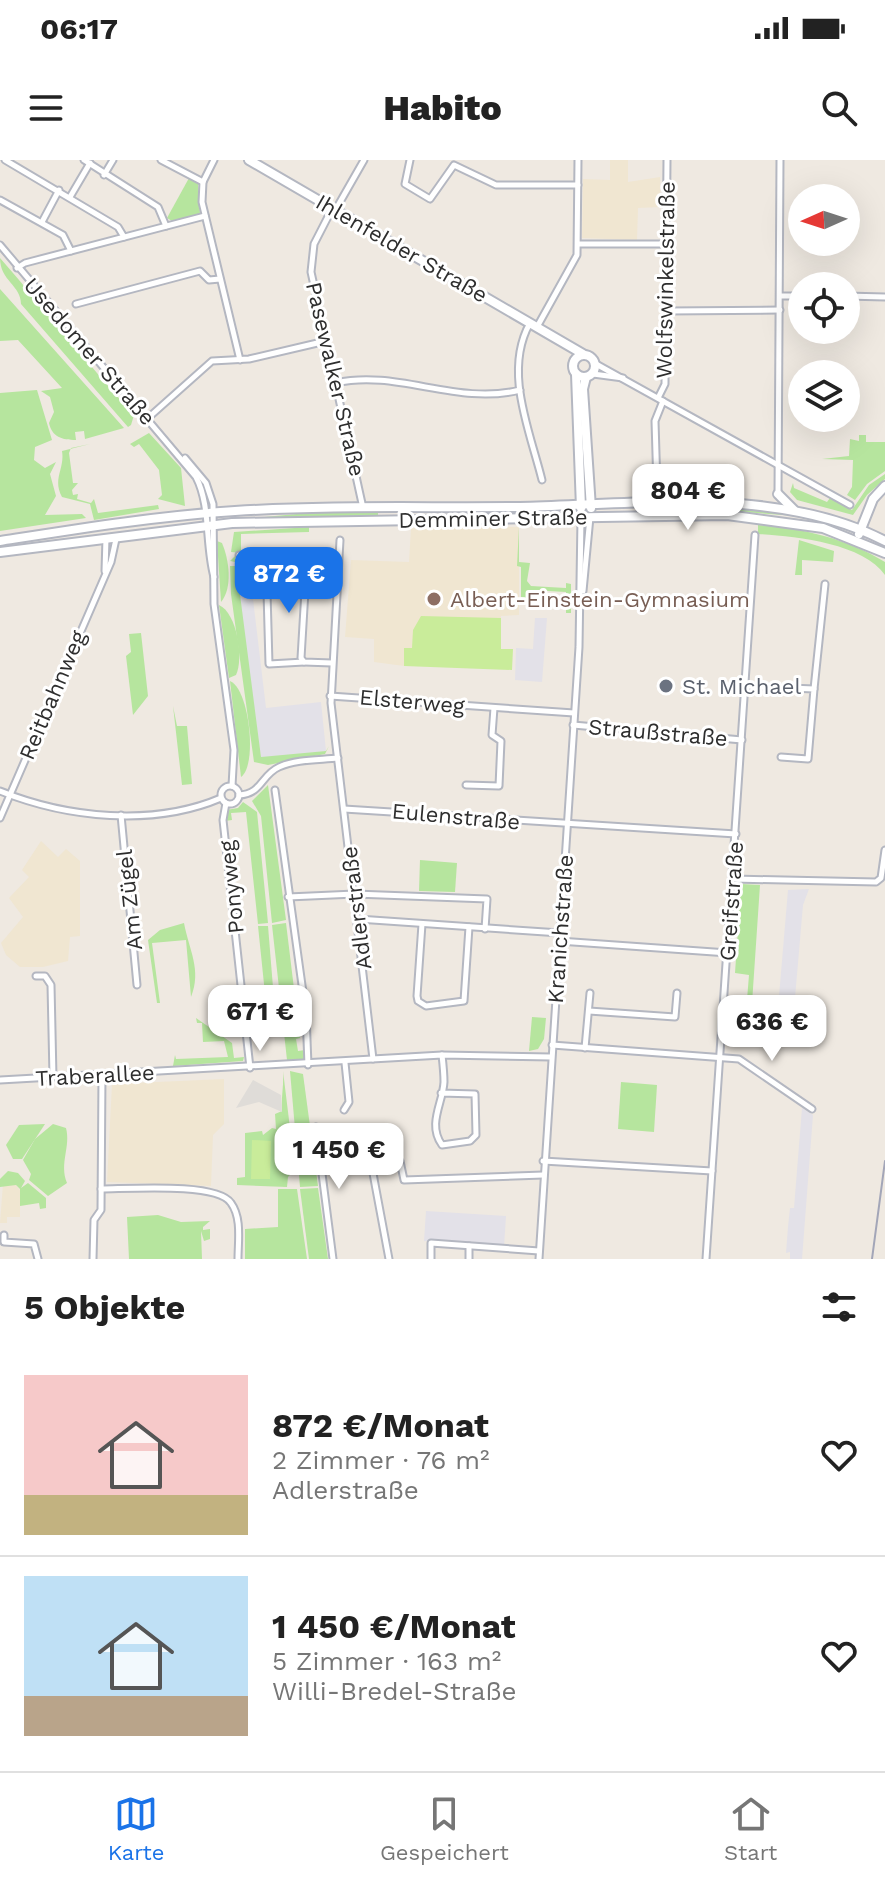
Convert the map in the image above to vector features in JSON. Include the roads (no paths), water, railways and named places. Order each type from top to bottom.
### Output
[{"type":"main road","name":"Ihlenfelder Straße","points":[[249,160],[591,357],[596,364]]},
{"type":"main road","name":"Ihlenfelder Straße","points":[[554,337],[574,361]]},
{"type":"main road","points":[[583,354],[574,361],[585,375]]},
{"type":"main road","points":[[585,517],[583,389],[585,375],[596,364]]},
{"type":"main road","points":[[859,534],[873,499],[885,486]]},
{"type":"main road","points":[[778,494],[794,511]]},
{"type":"main road","name":"Demminer Straße","points":[[0,541],[209,514],[363,508],[754,506],[794,511],[859,534],[885,553]]},
{"type":"main road","name":"Demminer Straße","points":[[0,552],[209,526],[332,519],[756,516],[885,541]]},
{"type":"main road","points":[[105,527],[106,538]]},
{"type":"street","points":[[5,160],[118,227],[124,237]]},
{"type":"street","points":[[104,175],[113,160]]},
{"type":"street","points":[[161,160],[203,182]]},
{"type":"street","points":[[214,160],[203,182],[205,216],[240,360]]},
{"type":"street","name":"Pasewalker Straße","points":[[363,508],[311,262],[314,244],[364,160]]},
{"type":"street","points":[[410,160],[409,178],[405,184],[430,199],[454,165],[496,185],[578,185]]},
{"type":"street","points":[[542,480],[520,390],[518,355],[533,325],[576,259],[578,160]]},
{"type":"street","name":"Wolfswinkelstraße","points":[[657,487],[655,421],[665,384],[667,160]]},
{"type":"street","points":[[778,494],[780,160]]},
{"type":"street","points":[[70,197],[87,162],[158,207],[166,226]]},
{"type":"street","points":[[42,222],[59,190]]},
{"type":"street","points":[[0,200],[63,235],[71,251]]},
{"type":"street","points":[[17,268],[205,216]]},
{"type":"street","points":[[578,244],[667,244]]},
{"type":"street","name":"Usedomer Straße","points":[[0,245],[206,483],[209,526]]},
{"type":"street","points":[[76,304],[200,271],[209,280],[220,279]]},
{"type":"street","points":[[780,296],[788,296]]},
{"type":"street","points":[[860,296],[885,297]]},
{"type":"street","points":[[667,311],[780,310]]},
{"type":"street","points":[[148,418],[212,361],[240,360],[326,341]]},
{"type":"street","name":"Ihlenfelder Straße","points":[[596,364],[850,505]]},
{"type":"street","name":"Ihlenfelder Straße","points":[[585,375],[624,378]]},
{"type":"street","points":[[336,383],[369,379],[457,395],[488,396],[520,390]]},
{"type":"street","name":"Kranichstraße","points":[[539,1259],[585,517]]},
{"type":"street","points":[[209,526],[216,618],[234,750],[232,786],[239,795]]},
{"type":"street","name":"Greifstraße","points":[[706,1259],[755,535]]},
{"type":"street","name":"Reitbahnweg","points":[[0,818],[111,562],[116,537]]},
{"type":"street","name":"Reitbahnweg","points":[[105,572],[106,538]]},
{"type":"street","name":"Adlerstraße","points":[[340,540],[330,696],[373,1059]]},
{"type":"street","points":[[239,555],[302,554],[307,557],[301,655],[304,662]]},
{"type":"street","points":[[266,556],[269,664],[332,663]]},
{"type":"street","points":[[781,757],[808,759],[825,584]]},
{"type":"street","points":[[746,686],[814,689]]},
{"type":"street","name":"Elsterweg","points":[[330,696],[574,713]]},
{"type":"street","name":"Elsterweg","points":[[466,785],[499,786],[501,741],[492,735],[494,708]]},
{"type":"street","name":"Straußstraße","points":[[573,725],[742,740]]},
{"type":"street","points":[[0,791],[64,810],[121,815],[189,809],[224,801],[234,802],[239,795],[257,791],[282,765],[338,758]]},
{"type":"street","points":[[224,801],[222,790],[232,786]]},
{"type":"street","points":[[275,790],[288,897],[295,921],[306,1014],[308,1065]]},
{"type":"street","name":"Ponyweg","points":[[224,801],[223,820],[250,1068]]},
{"type":"street","name":"Eulenstraße","points":[[344,809],[736,834]]},
{"type":"street","name":"Am Zügel","points":[[121,815],[137,985]]},
{"type":"street","points":[[733,879],[878,882],[885,850]]},
{"type":"street","points":[[288,897],[355,894],[487,899],[485,929]]},
{"type":"street","points":[[358,919],[728,953]]},
{"type":"street","points":[[422,924],[417,996],[418,1001],[426,1006],[464,1001],[469,927]]},
{"type":"street","points":[[36,976],[45,976],[51,985],[53,1077]]},
{"type":"street","points":[[585,1048],[590,993]]},
{"type":"street","points":[[589,1011],[675,1017],[677,993]]},
{"type":"street","points":[[552,1045],[745,1062],[812,1109]]},
{"type":"street","points":[[441,1093],[475,1094],[476,1135],[470,1141],[442,1145],[437,1138],[435,1108],[441,1093],[442,1055]]},
{"type":"street","name":"Traberallee","points":[[0,1080],[286,1067],[442,1055],[551,1057]]},
{"type":"street","points":[[344,1110],[349,1102],[345,1063]]},
{"type":"street","points":[[93,1259],[94,1220],[100,1214],[102,1075]]},
{"type":"street","points":[[316,1127],[333,1259]]},
{"type":"street","points":[[357,1170],[400,1161],[404,1180],[543,1175]]},
{"type":"street","points":[[543,1161],[712,1171]]},
{"type":"street","points":[[372,1168],[389,1259]]},
{"type":"street","points":[[101,1189],[196,1190],[222,1195],[230,1200],[237,1217],[238,1259]]},
{"type":"street","points":[[4,1235],[4,1242],[34,1244],[38,1259]]},
{"type":"street","points":[[431,1259],[431,1243],[539,1251]]},
{"type":"street","points":[[469,1246],[469,1259]]},
{"type":"railway","points":[[872,1259],[885,1161]]},
{"type":"place","name":"Albert-Einstein-Gymnasium","points":[[434,599]]},
{"type":"place","name":"St. Michael","points":[[666,686]]}]
